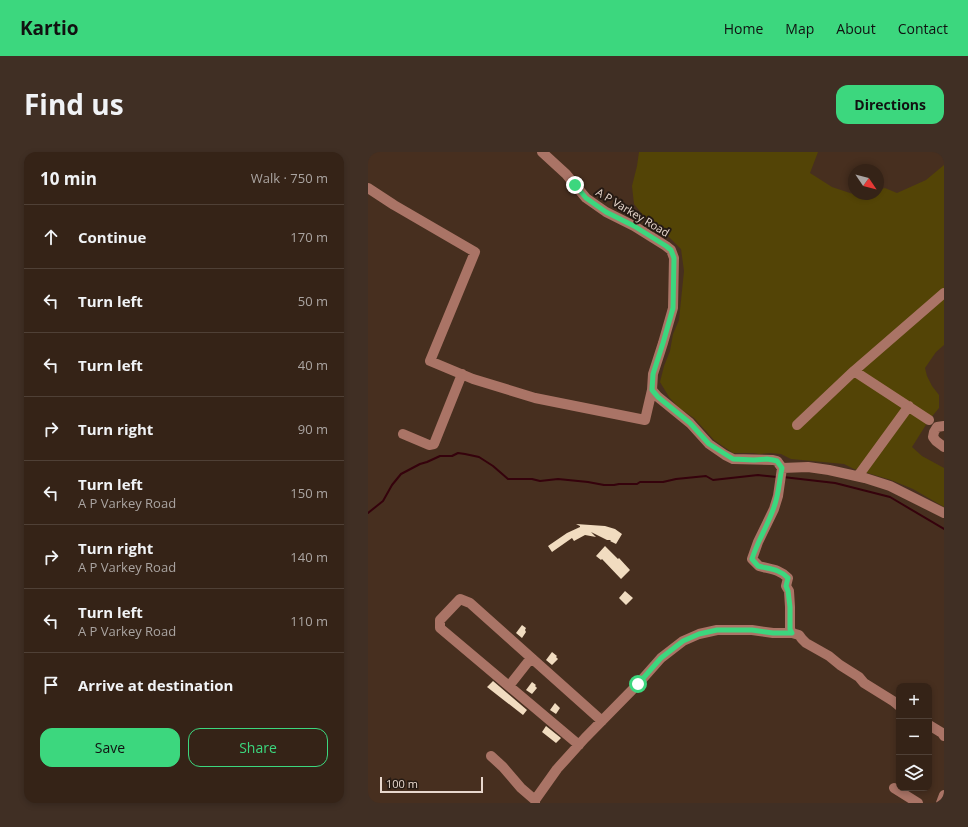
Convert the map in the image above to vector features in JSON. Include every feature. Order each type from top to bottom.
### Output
[{"type":"street","name":"A P Varkey Road","points":[[542,152],[566,174],[586,198],[606,212],[657,240],[671,250],[674,258],[673,308],[653,374],[652,390]]},
{"type":"street","points":[[368,188],[394,205],[475,252],[430,361],[473,378],[535,398],[645,420],[652,390]]},
{"type":"street","points":[[797,425],[854,371],[944,293]]},
{"type":"street","points":[[854,371],[929,420]]},
{"type":"street","points":[[403,434],[429,445],[434,444],[462,374]]},
{"type":"street","points":[[652,390],[658,397],[690,423],[709,444],[733,459],[767,459],[777,461],[781,472],[778,496],[774,510],[758,542],[752,559],[758,566],[770,568],[788,578],[786,586],[790,599],[790,629],[792,633]]},
{"type":"street","points":[[858,476],[909,406]]},
{"type":"street","points":[[944,426],[937,427],[933,437],[944,447]]},
{"type":"street","points":[[781,472],[808,467],[858,476],[890,486],[944,513]]},
{"type":"street","points":[[579,745],[440,628],[440,620],[460,599],[470,603],[602,721]]},
{"type":"street","points":[[491,756],[535,801],[557,769],[661,658],[683,641],[699,634],[717,630],[752,630],[773,633],[792,633],[798,635],[806,643],[829,656],[859,677],[864,683],[896,704]]},
{"type":"street","points":[[509,686],[531,658]]},
{"type":"street","points":[[932,727],[944,736]]},
{"type":"street","points":[[894,788],[918,803]]},
{"type":"street","points":[[942,803],[944,795]]},
{"type":"shaded area","points":[[639,152],[818,152],[810,173],[832,187],[848,192],[848,200],[884,200],[884,188],[897,193],[926,180],[944,165],[944,345],[936,352],[925,368],[932,386],[939,395],[939,408],[929,420],[912,447],[922,456],[944,468],[944,507],[913,489],[891,480],[854,469],[844,464],[791,459],[781,454],[733,453],[714,440],[694,418],[679,408],[669,397],[660,382],[670,351],[673,334],[679,320],[684,271],[681,249],[668,236],[651,225],[634,204],[632,186]]},
{"type":"building","points":[[576,524],[605,526],[615,529],[622,534],[616,544],[610,541],[611,540],[607,540],[591,532],[596,537],[585,535],[574,541],[572,538],[552,552],[548,546],[567,533],[580,527]]},
{"type":"building","points":[[605,546],[630,570],[621,579],[602,559],[601,560],[596,556]]},
{"type":"building","points":[[625,591],[633,598],[626,605],[619,598]]},
{"type":"building","points":[[522,625],[526,628],[526,632],[522,638],[516,633]]},
{"type":"building","points":[[552,652],[558,659],[552,665],[546,660]]},
{"type":"building","points":[[493,681],[527,710],[523,715],[487,687]]},
{"type":"building","points":[[532,682],[537,688],[532,694],[526,690]]},
{"type":"building","points":[[555,703],[560,708],[556,714],[550,710]]},
{"type":"building","points":[[546,726],[561,738],[556,743],[542,732]]},
{"type":"waterway","points":[[368,513],[383,501],[392,485],[401,474],[440,456],[452,456],[458,453],[479,457],[493,466],[508,479],[532,479],[540,481],[558,479],[614,485],[637,484],[640,482],[663,482],[706,476],[713,480],[758,475],[777,477]]},
{"type":"waterway","points":[[783,477],[835,483],[890,497],[944,529]]},
{"type":"route","points":[[575,185],[586,198],[606,212],[634,226],[671,250],[674,258],[673,308],[653,374],[652,390],[669,407],[690,423],[709,444],[733,459],[773,460],[780,463],[782,468],[778,496],[774,510],[758,542],[752,559],[758,566],[770,568],[788,578],[786,586],[790,607],[790,629],[792,633],[773,633],[752,630],[717,630],[699,634],[683,641],[661,658],[638,684]]}]
